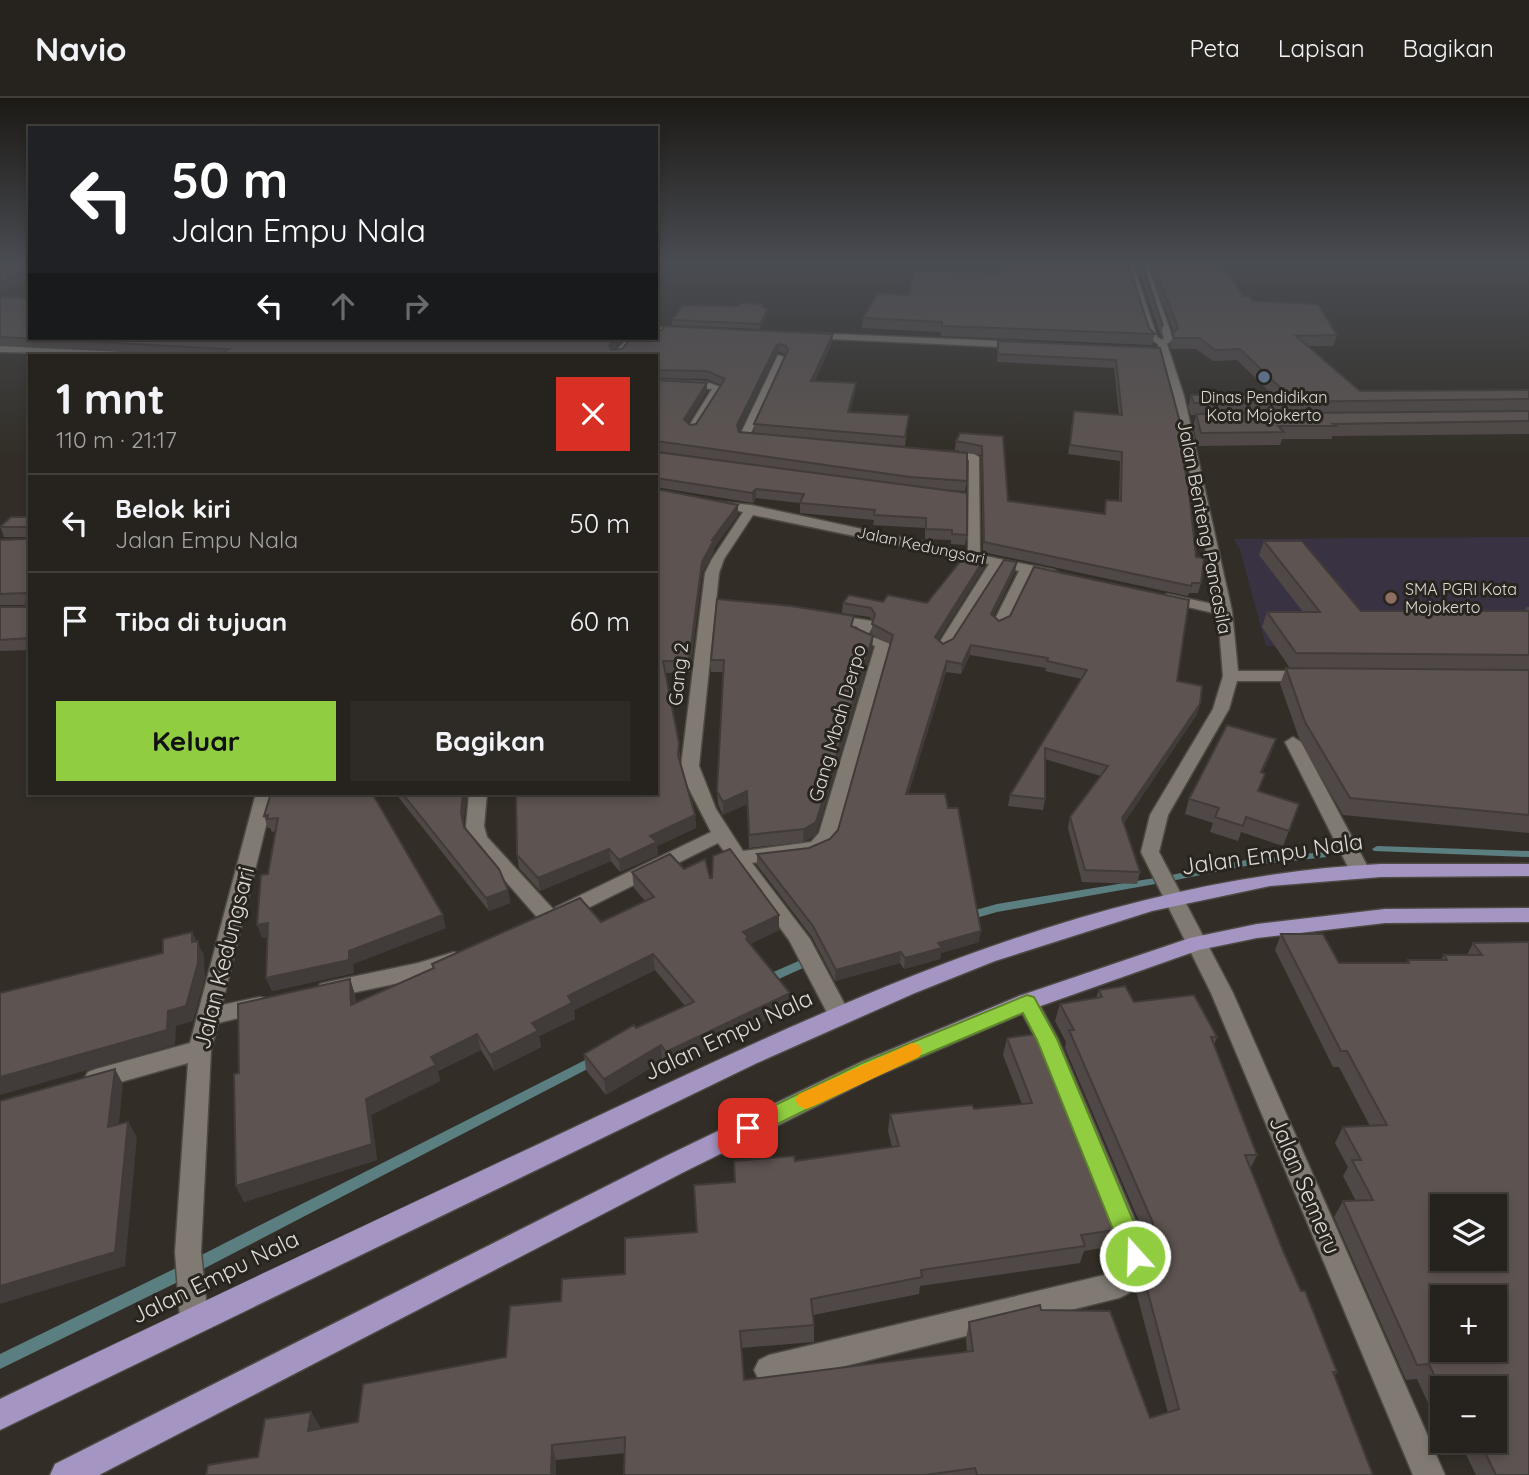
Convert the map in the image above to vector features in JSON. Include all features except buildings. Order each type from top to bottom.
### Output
[{"type":"main road","name":"Jalan Empu Nala","points":[[0,1415],[194,1319],[628,1113],[840,1016],[986,958],[1068,929],[1167,887],[1236,885],[1359,869],[1529,870]]},
{"type":"main road","points":[[66,1475],[675,1164],[869,1069],[1027,1002],[1197,943],[1257,931],[1385,916],[1529,915]]},
{"type":"street","name":"Jalan Benteng Pancasila","points":[[1150,327],[1190,422],[1225,611],[1231,676],[1222,709],[1159,816],[1150,852],[1167,887]]},
{"type":"street","name":"Jalan Benteng Pancasila","points":[[1159,348],[1169,339],[1165,327]]},
{"type":"street","points":[[658,329],[697,331]]},
{"type":"street","points":[[794,335],[1033,345]]},
{"type":"street","points":[[617,354],[630,340]]},
{"type":"street","points":[[0,349],[102,354]]},
{"type":"street","points":[[776,441],[749,439],[745,435],[781,357]]},
{"type":"street","points":[[658,383],[718,388],[692,429]]},
{"type":"street","points":[[937,453],[974,457],[967,497],[974,556]]},
{"type":"street","name":"Jalan Kedungsari","points":[[697,499],[1067,577]]},
{"type":"street","name":"Gang 2","points":[[751,509],[718,559],[707,603],[690,766],[696,790],[740,859],[803,947],[840,1016]]},
{"type":"street","points":[[943,648],[997,562]]},
{"type":"street","points":[[999,625],[1027,568]]},
{"type":"street","points":[[1159,597],[1225,611]]},
{"type":"street","points":[[707,603],[730,605]]},
{"type":"street","name":"Gang Mbah Derpo","points":[[740,859],[815,848],[821,845],[828,833],[883,644],[860,637],[865,623],[820,614]]},
{"type":"street","points":[[1231,676],[1326,676]]},
{"type":"street","points":[[1293,742],[1359,869]]},
{"type":"street","name":"Jalan Kedungsari","points":[[194,1319],[188,1252],[200,1050],[264,795]]},
{"type":"street","points":[[478,795],[475,825],[478,839],[550,918]]},
{"type":"street","points":[[526,929],[723,833]]},
{"type":"street","name":"Jalan Semeru","points":[[1167,887],[1222,993],[1429,1475]]},
{"type":"street","points":[[313,993],[418,971],[468,955]]},
{"type":"street","points":[[209,1016],[274,1002]]},
{"type":"street","points":[[769,1370],[1119,1285],[1130,1279],[1135,1269],[1131,1241],[1047,1039],[1027,1002]]},
{"type":"street","points":[[80,1083],[200,1050]]},
{"type":"shaded area","name":"SMA PGRI Kota Mojokerto","points":[[1529,537],[1529,646],[1266,646],[1240,550],[1234,539]]},
{"type":"waterway","points":[[1377,849],[1529,854]]},
{"type":"waterway","points":[[969,916],[997,908],[1246,863],[1324,855]]},
{"type":"waterway","points":[[766,980],[810,960]]},
{"type":"waterway","points":[[0,1362],[177,1275],[595,1060]]},
{"type":"slow traffic","points":[[806,1100],[912,1051]]},
{"type":"place","name":"Dinas Pendidikan Kota Mojokerto","points":[[1264,377]]},
{"type":"place","name":"SMA PGRI Kota Mojokerto","points":[[1391,598]]},
{"type":"route","points":[[748,1128],[869,1069],[1027,1002],[1047,1039],[1135,1256]]}]
